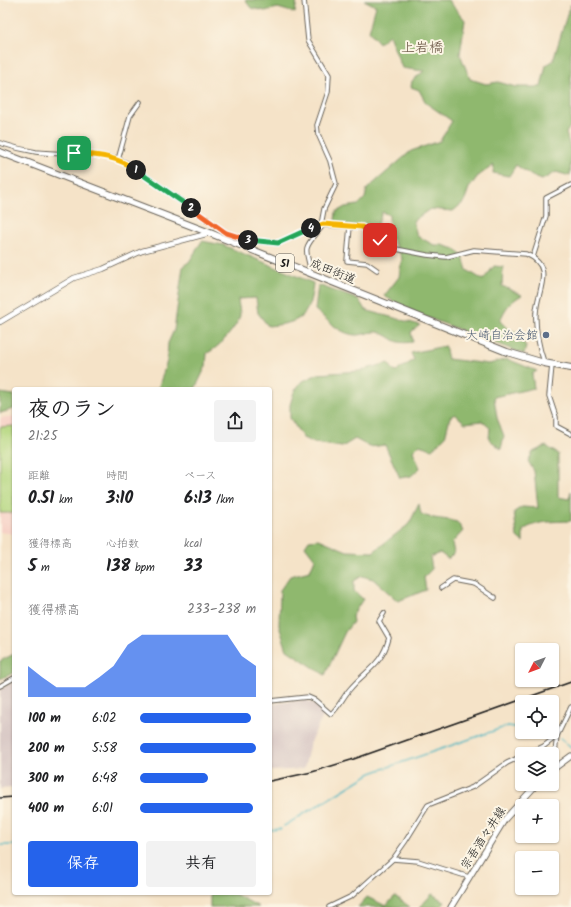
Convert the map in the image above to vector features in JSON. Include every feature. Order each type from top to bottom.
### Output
[{"type":"highway","name":"成田街道","points":[[0,152],[210,233],[223,235],[309,273],[507,352],[544,363],[571,368]]},
{"type":"main road","points":[[559,765],[571,756]]},
{"type":"main road","name":"宗吾酒々井線","points":[[451,907],[506,819],[531,791]]},
{"type":"street","points":[[304,0],[308,40],[329,75],[328,92],[318,125],[318,134],[330,161],[336,184],[324,209],[322,225],[307,250],[311,267],[309,273]]},
{"type":"street","points":[[118,160],[130,116],[140,102]]},
{"type":"street","points":[[0,143],[36,152],[104,155],[127,163],[223,235],[243,240],[278,243],[306,229],[322,225],[350,226],[362,227],[396,249],[427,255],[446,258],[474,250],[508,251],[526,254],[533,257],[538,262],[543,273],[542,288],[537,303],[536,315],[540,350],[544,363]]},
{"type":"street","points":[[533,257],[546,216],[546,198],[571,186]]},
{"type":"street","points":[[350,226],[347,261],[367,263],[377,270]]},
{"type":"street","points":[[0,322],[74,278],[103,270],[142,251],[210,233]]},
{"type":"street","points":[[552,365],[549,396],[556,417],[556,426],[571,434]]},
{"type":"street","points":[[441,588],[453,580],[474,584],[495,597]]},
{"type":"street","points":[[272,701],[308,697],[315,700],[332,714],[349,689],[368,672],[385,652],[389,638],[379,621],[384,613]]},
{"type":"street","points":[[0,686],[12,679]]},
{"type":"street","points":[[559,732],[571,707]]},
{"type":"street","points":[[542,747],[553,739]]},
{"type":"street","points":[[329,907],[352,896],[393,859],[416,826],[428,805],[473,787],[507,763],[515,759]]},
{"type":"street","points":[[393,859],[418,861],[469,877]]},
{"type":"shaded area","points":[[12,416],[12,534],[0,532],[0,418]]},
{"type":"shaded area","points":[[12,682],[12,788],[0,789],[0,690]]},
{"type":"shaded area","points":[[305,700],[313,703],[324,714],[310,742],[304,769],[272,771],[272,704]]},
{"type":"green space","points":[[245,0],[297,0],[295,13],[278,8],[265,11],[251,8]]},
{"type":"green space","points":[[364,0],[448,0],[465,20],[460,54],[470,79],[486,84],[498,82],[516,87],[541,87],[546,65],[553,61],[571,5],[571,125],[566,133],[571,151],[570,176],[556,172],[542,180],[532,176],[516,165],[509,176],[493,173],[494,165],[478,176],[469,188],[464,202],[453,211],[430,209],[413,221],[417,236],[434,245],[442,245],[455,249],[463,257],[467,270],[483,280],[494,266],[503,267],[502,286],[522,295],[508,306],[500,321],[508,329],[519,333],[526,347],[524,354],[413,312],[384,296],[399,277],[402,258],[390,235],[389,215],[382,212],[375,232],[335,221],[336,212],[345,207],[358,205],[365,198],[367,189],[411,151],[440,141],[452,121],[426,103],[419,90],[411,87],[412,81],[424,71],[402,68],[389,35],[379,43],[369,31],[376,6]]},
{"type":"green space","points":[[202,241],[223,245],[313,283],[312,294],[306,311],[302,316],[289,323],[268,326],[258,313],[256,298],[238,299],[240,315],[236,325],[217,347],[207,353],[206,366],[196,387],[159,387],[167,361],[168,343],[174,330],[183,266],[189,262]]},
{"type":"green space","points":[[318,285],[359,300],[365,310],[420,325],[411,332],[413,342],[406,343],[397,341],[378,332],[357,335],[339,329],[315,310]]},
{"type":"green space","points":[[445,346],[448,359],[489,364],[507,359],[537,371],[532,374],[534,388],[494,397],[497,418],[504,436],[501,449],[489,439],[490,428],[482,421],[465,423],[455,414],[450,417],[445,437],[432,449],[419,445],[413,451],[420,468],[411,476],[400,478],[385,445],[370,447],[355,439],[342,447],[314,443],[303,438],[290,418],[290,405],[294,392],[301,382],[318,374],[359,371],[388,363],[395,372],[414,360],[411,353]]},
{"type":"green space","points":[[0,393],[12,395],[12,410],[0,413]]},
{"type":"green space","points":[[12,426],[12,513],[0,513],[0,427]]},
{"type":"green space","points":[[546,446],[558,454],[558,497],[569,499],[571,491],[571,521],[546,522],[529,527],[523,530],[523,542],[517,537],[514,512],[522,507],[538,508],[534,471],[528,461],[533,452]]},
{"type":"green space","points":[[419,504],[421,514],[457,522],[463,531],[452,543],[454,553],[448,559],[440,553],[430,557],[432,569],[424,577],[426,590],[398,601],[373,579],[362,576],[354,581],[354,591],[363,599],[352,616],[353,622],[345,632],[325,675],[287,650],[279,626],[280,590],[290,576],[310,571],[315,559],[305,546],[309,540],[319,539],[347,551],[373,552],[409,524]]},
{"type":"green space","points":[[12,655],[12,674],[0,679],[0,661]]},
{"type":"green space","points":[[432,894],[445,902],[441,907],[420,907]]},
{"type":"green space","points":[[210,895],[237,895],[259,907],[210,907]]},
{"type":"green space","points":[[395,896],[410,907],[358,907],[367,897],[386,906]]},
{"type":"waterway","points":[[284,826],[371,773],[508,726],[515,727]]},
{"type":"waterway","points":[[560,738],[571,748]]},
{"type":"waterway","points":[[272,830],[281,829]]},
{"type":"waterway","points":[[1,845],[12,845]]},
{"type":"railway","points":[[272,781],[312,772],[351,760],[571,682]]},
{"type":"railway","points":[[0,798],[12,797]]},
{"type":"place","name":"大崎自治会館","points":[[546,335]]},
{"type":"district","name":"上岩橋","points":[[422,47]]},
{"type":"route","points":[[74,153],[104,155],[127,163],[226,233],[243,240],[278,243],[306,229],[323,224],[362,227],[380,240]]}]
